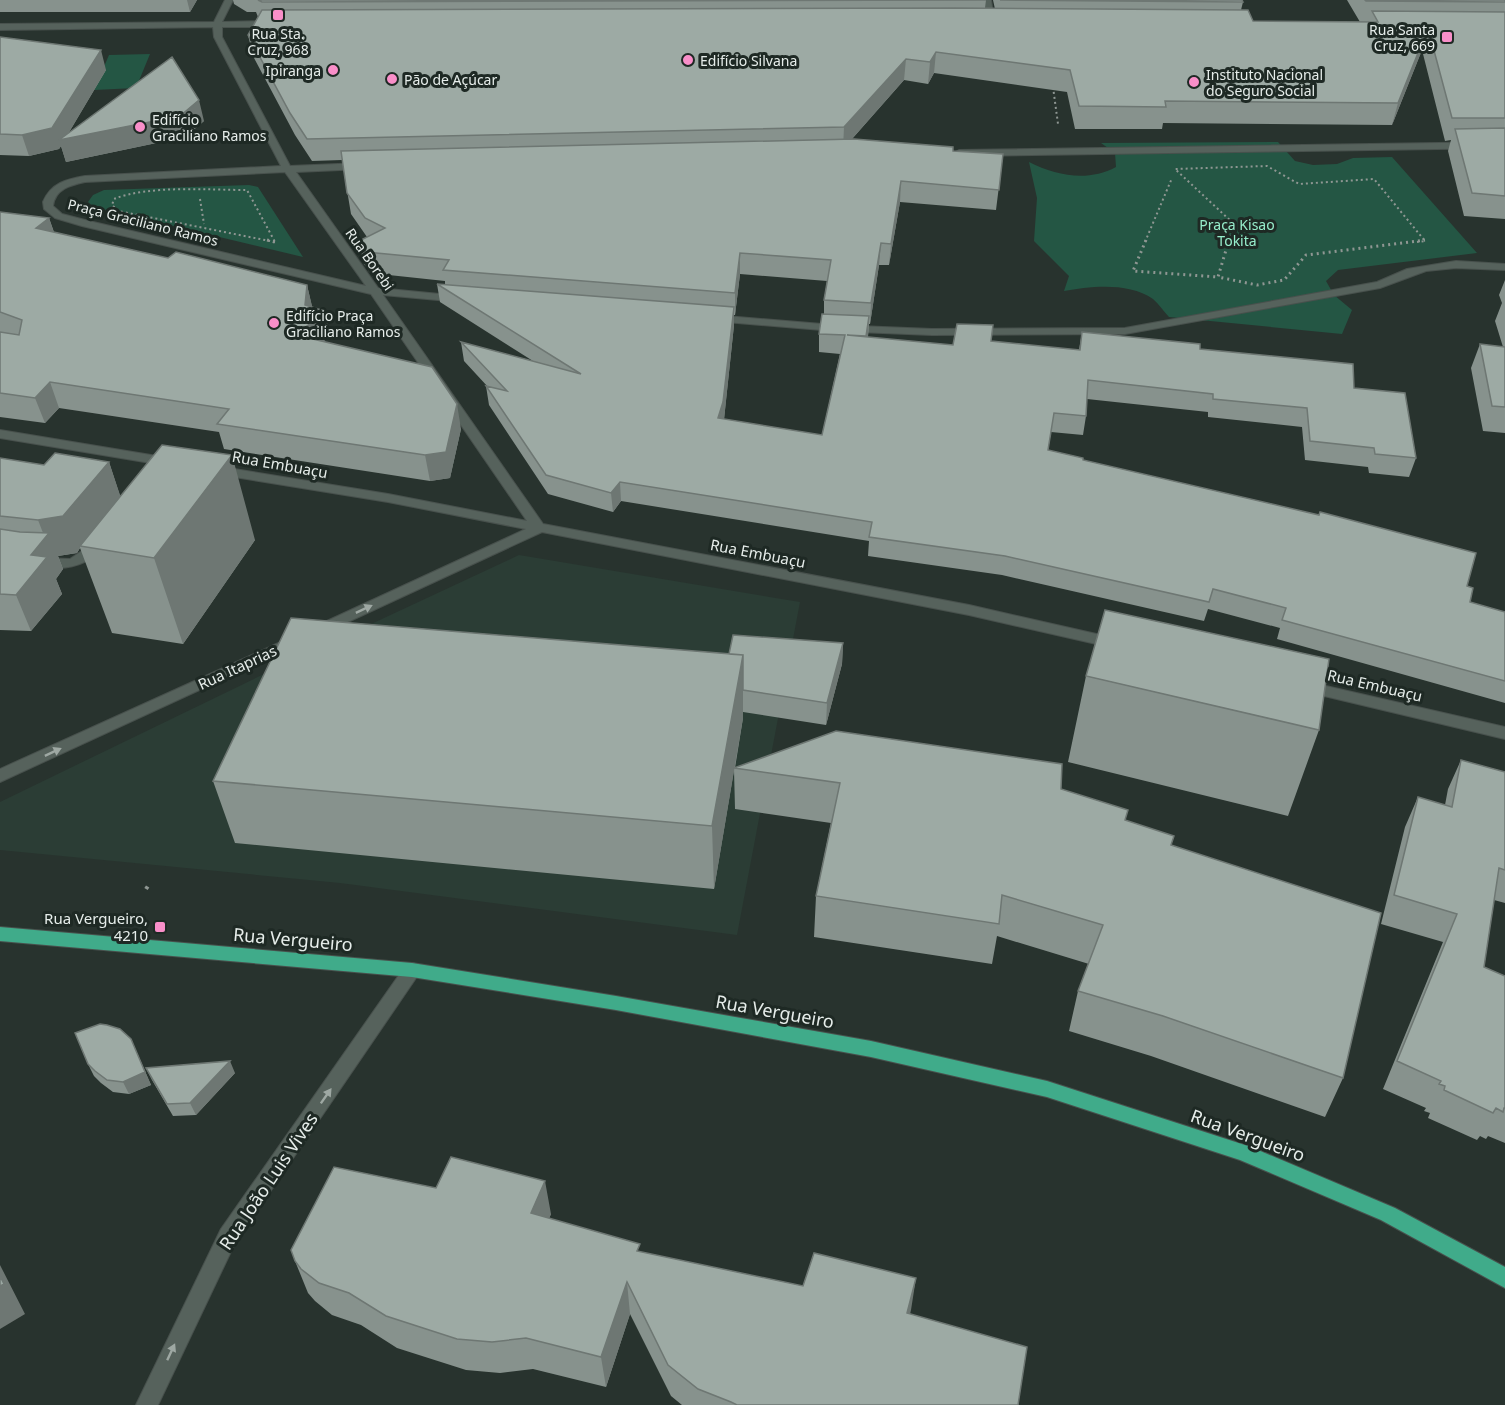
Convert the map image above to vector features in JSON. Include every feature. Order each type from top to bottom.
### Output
[{"type":"main road","name":"Rua Vergueiro","points":[[0,934],[412,970],[616,1003],[871,1049],[1047,1089],[1244,1153],[1388,1214],[1505,1278]]},
{"type":"street","points":[[217,24],[230,0]]},
{"type":"street","points":[[987,0],[987,24],[1003,24]]},
{"type":"street","name":"Rua Borebi","points":[[217,24],[218,37],[286,168],[297,179],[539,528]]},
{"type":"street","points":[[0,27],[291,24]]},
{"type":"street","points":[[948,153],[1505,145]]},
{"type":"street","points":[[286,168],[374,165]]},
{"type":"street","name":"Praça Graciliano Ramos","points":[[286,168],[76,180],[56,191],[48,200],[48,207],[52,213],[86,224],[314,279],[374,291]]},
{"type":"street","points":[[704,318],[932,332],[1125,331],[1380,285],[1399,274],[1443,264],[1505,267]]},
{"type":"street","points":[[374,291],[469,299]]},
{"type":"street","points":[[0,434],[173,462],[154,477]]},
{"type":"street","name":"Rua Embuaçu","points":[[202,467],[388,498],[969,610],[1129,647]]},
{"type":"street","name":"Rua Itaprias","points":[[0,776],[539,528]]},
{"type":"street","points":[[32,561],[61,565],[75,562],[87,556],[108,531]]},
{"type":"street","name":"Rua Embuaçu","points":[[1288,683],[1505,733]]},
{"type":"street","name":"Rua João Luis Vives","points":[[147,1405],[228,1236],[412,970]]},
{"type":"path","points":[[1053,82],[1062,152]]},
{"type":"path","points":[[1267,166],[1299,184],[1374,179],[1425,241],[1306,255],[1284,280],[1257,285],[1218,277],[1133,271],[1175,169],[1267,166]]},
{"type":"path","points":[[1175,169],[1234,224],[1218,277]]},
{"type":"path","points":[[199,190],[204,228]]},
{"type":"path","points":[[247,190],[275,242],[204,228],[118,211],[112,205],[114,199],[126,194],[247,190]]},
{"type":"path","points":[[146,889],[150,883]]},
{"type":"shaded area","points":[[519,555],[800,602],[737,935],[340,883],[0,850],[0,802],[264,674]]},
{"type":"green space","points":[[150,54],[136,88],[94,90],[109,55]]},
{"type":"green space","name":"Praça Kisao Tokita","points":[[1278,142],[1295,161],[1313,165],[1337,164],[1353,158],[1392,157],[1477,253],[1338,270],[1326,281],[1334,295],[1352,310],[1342,334],[1169,317],[1153,299],[1133,290],[1121,288],[1098,287],[1064,291],[1069,276],[1034,241],[1037,198],[1029,162],[1061,174],[1084,176],[1095,175],[1116,167],[1115,153],[1101,143]]},
{"type":"green space","points":[[249,185],[258,187],[303,257],[94,207],[88,202],[93,195],[104,190]]},
{"type":"building","points":[[258,0],[986,0],[262,2]]},
{"type":"building","points":[[1000,0],[1242,0],[1243,2]]},
{"type":"building","points":[[1505,0],[1505,2],[1366,1]]},
{"type":"building","points":[[956,8],[1248,10],[1253,21],[1378,22],[1372,11],[1505,12],[1505,118],[1452,118],[1428,28],[1398,103],[1165,101],[1166,107],[1079,106],[1070,70],[936,52],[930,62],[906,59],[844,127],[307,139],[290,113],[248,35],[262,10]]},
{"type":"building","points":[[0,37],[101,50],[52,128],[22,135],[0,134]]},
{"type":"building","points":[[172,57],[199,100],[180,116],[59,140]]},
{"type":"building","points":[[1505,128],[1505,196],[1472,193],[1455,129]]},
{"type":"building","points":[[854,139],[953,147],[953,151],[1003,154],[999,190],[901,181],[891,244],[881,243],[871,303],[824,300],[831,260],[740,253],[735,293],[443,270],[449,260],[366,252],[359,241],[385,228],[365,218],[347,193],[341,151]]},
{"type":"building","points":[[0,212],[49,218],[36,228],[168,258],[176,252],[307,285],[305,305],[325,311],[296,335],[432,367],[457,404],[446,452],[425,455],[217,424],[229,409],[50,382],[35,398],[0,393],[0,332],[19,335],[22,320],[0,312]]},
{"type":"building","points":[[437,284],[734,307],[723,402],[718,418],[822,435],[845,335],[819,334],[822,314],[869,316],[866,336],[847,335],[953,345],[957,324],[993,325],[991,341],[1080,350],[1082,332],[1200,344],[1200,349],[1353,364],[1354,388],[1405,393],[1416,458],[1375,454],[1374,448],[1310,441],[1307,408],[1213,399],[1213,394],[1088,380],[1086,416],[1054,413],[1048,450],[1319,515],[1320,512],[1476,553],[1467,586],[1473,588],[1470,602],[1505,612],[1505,681],[1282,620],[1286,608],[1213,589],[1209,602],[1005,556],[869,537],[872,522],[620,482],[611,493],[546,475],[486,386],[507,391],[461,342],[581,374]]},
{"type":"building","points":[[1480,344],[1505,347],[1505,407],[1492,406]]},
{"type":"building","points":[[162,445],[232,455],[154,558],[80,546]]},
{"type":"building","points":[[55,453],[109,462],[63,516],[38,520],[0,516],[0,458],[44,465]]},
{"type":"building","points":[[0,529],[49,533],[31,555],[47,557],[16,595],[0,594]]},
{"type":"building","points":[[1105,610],[1329,659],[1319,730],[1086,676]]},
{"type":"building","points":[[291,618],[743,655],[712,826],[213,781]]},
{"type":"building","points":[[733,635],[843,643],[827,703],[743,690],[743,655],[729,654]]},
{"type":"building","points":[[836,731],[1062,764],[1061,789],[1128,810],[1125,820],[1174,836],[1171,845],[1381,913],[1343,1078],[1163,1016],[1078,991],[1103,925],[1002,895],[999,924],[816,896],[840,783],[734,768]]},
{"type":"building","points":[[1461,760],[1505,772],[1505,870],[1499,868],[1484,967],[1505,976],[1505,1108],[1503,1112],[1496,1108],[1493,1113],[1444,1090],[1445,1086],[1439,1084],[1441,1081],[1397,1061],[1457,914],[1394,895],[1418,797],[1452,807]]},
{"type":"building","points":[[100,1024],[120,1029],[131,1039],[145,1072],[123,1082],[107,1080],[88,1064],[75,1033]]},
{"type":"building","points":[[230,1061],[190,1103],[167,1104],[146,1068]]},
{"type":"building","points":[[451,1157],[545,1181],[531,1213],[640,1244],[637,1251],[803,1286],[814,1253],[916,1278],[907,1313],[1027,1347],[1018,1405],[737,1405],[698,1389],[668,1365],[627,1282],[601,1357],[526,1338],[492,1342],[457,1339],[386,1316],[349,1293],[319,1283],[301,1269],[295,1261],[291,1250],[334,1167],[436,1188]]},
{"type":"place","name":"Rua Sta. Cruz, 968","points":[[278,15]]},
{"type":"place","name":"Rua Santa Cruz, 669","points":[[1447,37]]},
{"type":"place","name":"Edifício Silvana","points":[[688,60]]},
{"type":"place","name":"Ipiranga","points":[[333,70]]},
{"type":"place","name":"Pão de Açúcar","points":[[392,79]]},
{"type":"place","name":"Instituto Nacional do Seguro Social","points":[[1194,82]]},
{"type":"place","name":"Edifício Graciliano Ramos","points":[[140,127]]},
{"type":"place","name":"Edifício Praça Graciliano Ramos","points":[[274,323]]},
{"type":"place","name":"Rua Vergueiro, 4210","points":[[160,927]]}]
